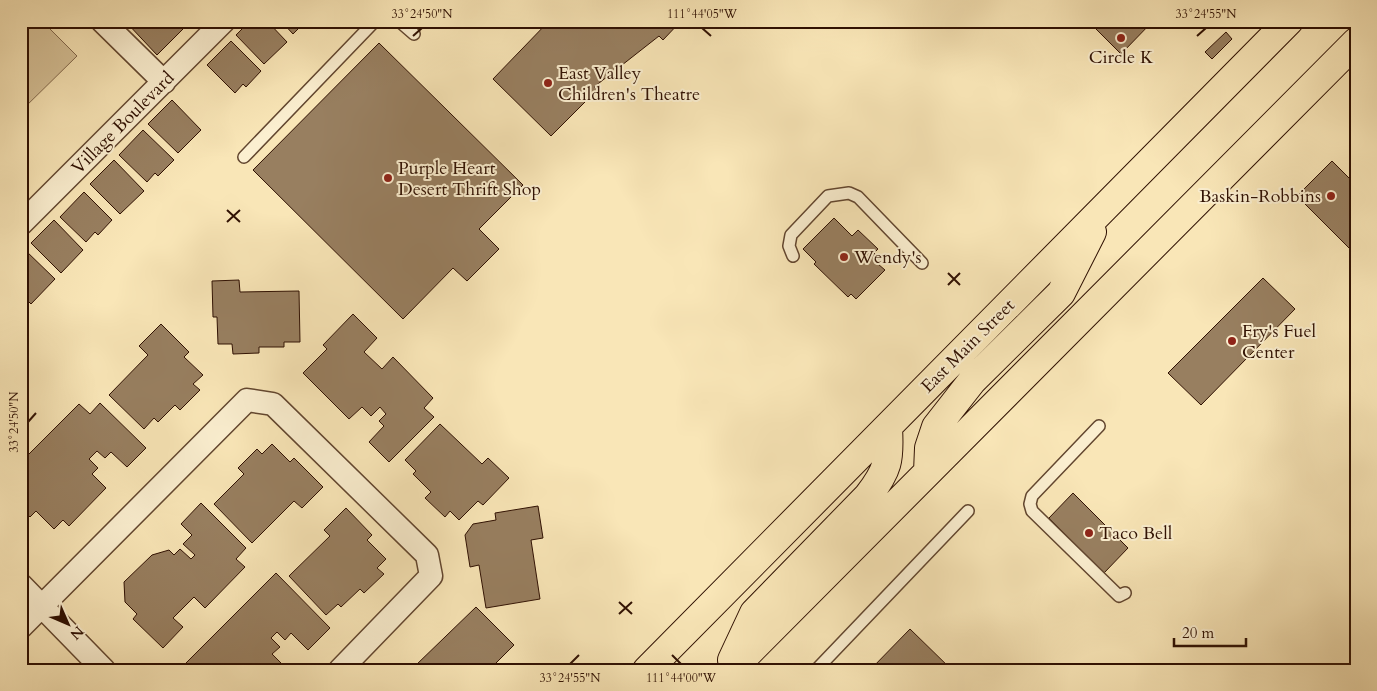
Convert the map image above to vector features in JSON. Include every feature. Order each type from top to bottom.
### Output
[{"type":"main road","name":"East Main Street","points":[[646,670],[888,428],[1289,21]]},
{"type":"main road","points":[[729,670],[1356,42]]},
{"type":"main road","points":[[928,472],[929,448],[936,427],[972,381],[1061,292],[1106,207]]},
{"type":"main road","points":[[729,670],[754,613],[868,496],[881,479],[888,460],[888,428]]},
{"type":"street","points":[[102,21],[164,82]]},
{"type":"street","name":"Village Boulevard","points":[[21,224],[224,21]]},
{"type":"street","points":[[21,627],[247,400],[273,404],[427,556],[431,576],[340,670]]},
{"type":"street","points":[[21,585],[104,670]]},
{"type":"lane","points":[[244,157],[375,21]]},
{"type":"lane","points":[[399,21],[414,34]]},
{"type":"lane","points":[[793,256],[789,246],[791,235],[828,196],[849,193],[858,197],[922,263]]},
{"type":"lane","points":[[1099,426],[1032,496],[1030,504],[1032,511],[1119,596],[1125,593]]},
{"type":"lane","points":[[816,669],[968,511]]},
{"type":"lane","points":[[830,670],[827,666],[831,654]]},
{"type":"shaded area","points":[[21,21],[42,21],[77,56],[21,111]]},
{"type":"building","points":[[127,21],[175,21],[183,29],[157,55]]},
{"type":"building","points":[[250,21],[267,21],[287,42],[264,64],[236,35]]},
{"type":"building","points":[[281,21],[306,21],[293,34]]},
{"type":"building","name":"East Valley Children's Theatre","points":[[549,21],[681,21],[663,40],[659,36],[594,87],[598,89],[551,136],[493,79]]},
{"type":"building","name":"Circle K","points":[[1088,21],[1153,21],[1121,54]]},
{"type":"building","points":[[1226,32],[1232,39],[1212,59],[1205,52]]},
{"type":"building","points":[[231,41],[261,71],[246,87],[243,84],[235,93],[207,65]]},
{"type":"building","name":"Purple Heart Desert Thrift Shop","points":[[379,43],[523,185],[479,229],[499,249],[467,281],[453,268],[403,319],[253,170]]},
{"type":"building","points":[[172,100],[201,130],[178,153],[148,124]]},
{"type":"building","points":[[143,130],[174,160],[158,176],[155,173],[147,182],[119,155]]},
{"type":"building","points":[[114,160],[144,191],[120,214],[90,184]]},
{"type":"building","points":[[1332,161],[1356,185],[1356,255],[1297,196]]},
{"type":"building","points":[[84,192],[112,220],[98,235],[95,232],[86,242],[60,217]]},
{"type":"building","name":"Wendy's","points":[[834,218],[852,236],[858,230],[878,249],[874,253],[881,261],[878,264],[885,270],[856,299],[851,294],[848,297],[814,264],[816,262],[803,249]]},
{"type":"building","points":[[54,220],[83,250],[61,273],[31,243]]},
{"type":"building","points":[[24,249],[55,279],[31,304],[21,294],[21,252]]},
{"type":"building","name":"Fry's Fuel Center","points":[[1263,278],[1295,309],[1201,405],[1168,373]]},
{"type":"building","points":[[239,280],[240,292],[299,291],[300,342],[284,342],[284,347],[259,347],[259,353],[233,354],[232,344],[218,344],[217,317],[213,317],[212,281]]},
{"type":"building","points":[[353,314],[377,338],[364,352],[382,369],[393,357],[433,398],[424,408],[434,417],[389,462],[369,442],[384,426],[379,421],[386,414],[380,407],[371,416],[362,407],[349,419],[303,373],[327,349],[323,345]]},
{"type":"building","points":[[161,324],[189,352],[184,357],[203,375],[193,384],[200,390],[180,410],[175,405],[158,422],[154,418],[144,429],[109,395],[148,355],[139,346]]},
{"type":"building","points":[[100,403],[146,448],[127,467],[111,452],[105,458],[97,451],[89,459],[98,468],[92,474],[106,488],[69,526],[63,520],[54,529],[36,511],[30,517],[21,508],[21,462],[79,404],[90,414]]},
{"type":"building","points":[[440,424],[482,464],[488,458],[509,478],[483,505],[478,501],[459,520],[450,511],[445,517],[425,498],[431,492],[413,474],[416,471],[405,460]]},
{"type":"building","points":[[272,444],[290,462],[294,458],[323,487],[302,508],[294,501],[252,543],[214,504],[244,474],[238,468],[257,449],[262,454]]},
{"type":"building","name":"Taco Bell","points":[[1073,493],[1128,548],[1104,573],[1049,518]]},
{"type":"building","points":[[201,503],[246,548],[236,559],[245,567],[205,608],[194,597],[173,618],[183,627],[163,648],[133,619],[137,614],[125,602],[124,582],[152,555],[169,550],[174,555],[180,549],[191,559],[195,555],[183,544],[192,535],[181,524]]},
{"type":"building","points":[[538,506],[543,538],[531,540],[540,599],[486,608],[479,565],[470,567],[465,535],[473,524],[496,520],[495,513]]},
{"type":"building","points":[[346,508],[372,535],[367,540],[386,559],[377,568],[384,574],[364,593],[360,589],[341,607],[338,604],[326,615],[289,576],[330,536],[324,530]]},
{"type":"building","points":[[276,573],[330,628],[308,650],[291,633],[285,640],[277,632],[271,638],[280,647],[272,654],[286,668],[285,670],[185,670],[182,667]]},
{"type":"building","points":[[476,607],[514,645],[489,670],[418,670],[415,666]]},
{"type":"building","points":[[910,629],[952,670],[870,670]]},
{"type":"place","name":"Circle K","points":[[1121,38]]},
{"type":"place","name":"East Valley Children's Theatre","points":[[548,83]]},
{"type":"place","name":"Purple Heart Desert Thrift Shop","points":[[388,178]]},
{"type":"place","name":"Baskin-Robbins","points":[[1331,196]]},
{"type":"place","name":"Wendy's","points":[[844,257]]},
{"type":"place","name":"Fry's Fuel Center","points":[[1232,341]]},
{"type":"place","name":"Taco Bell","points":[[1089,533]]}]
